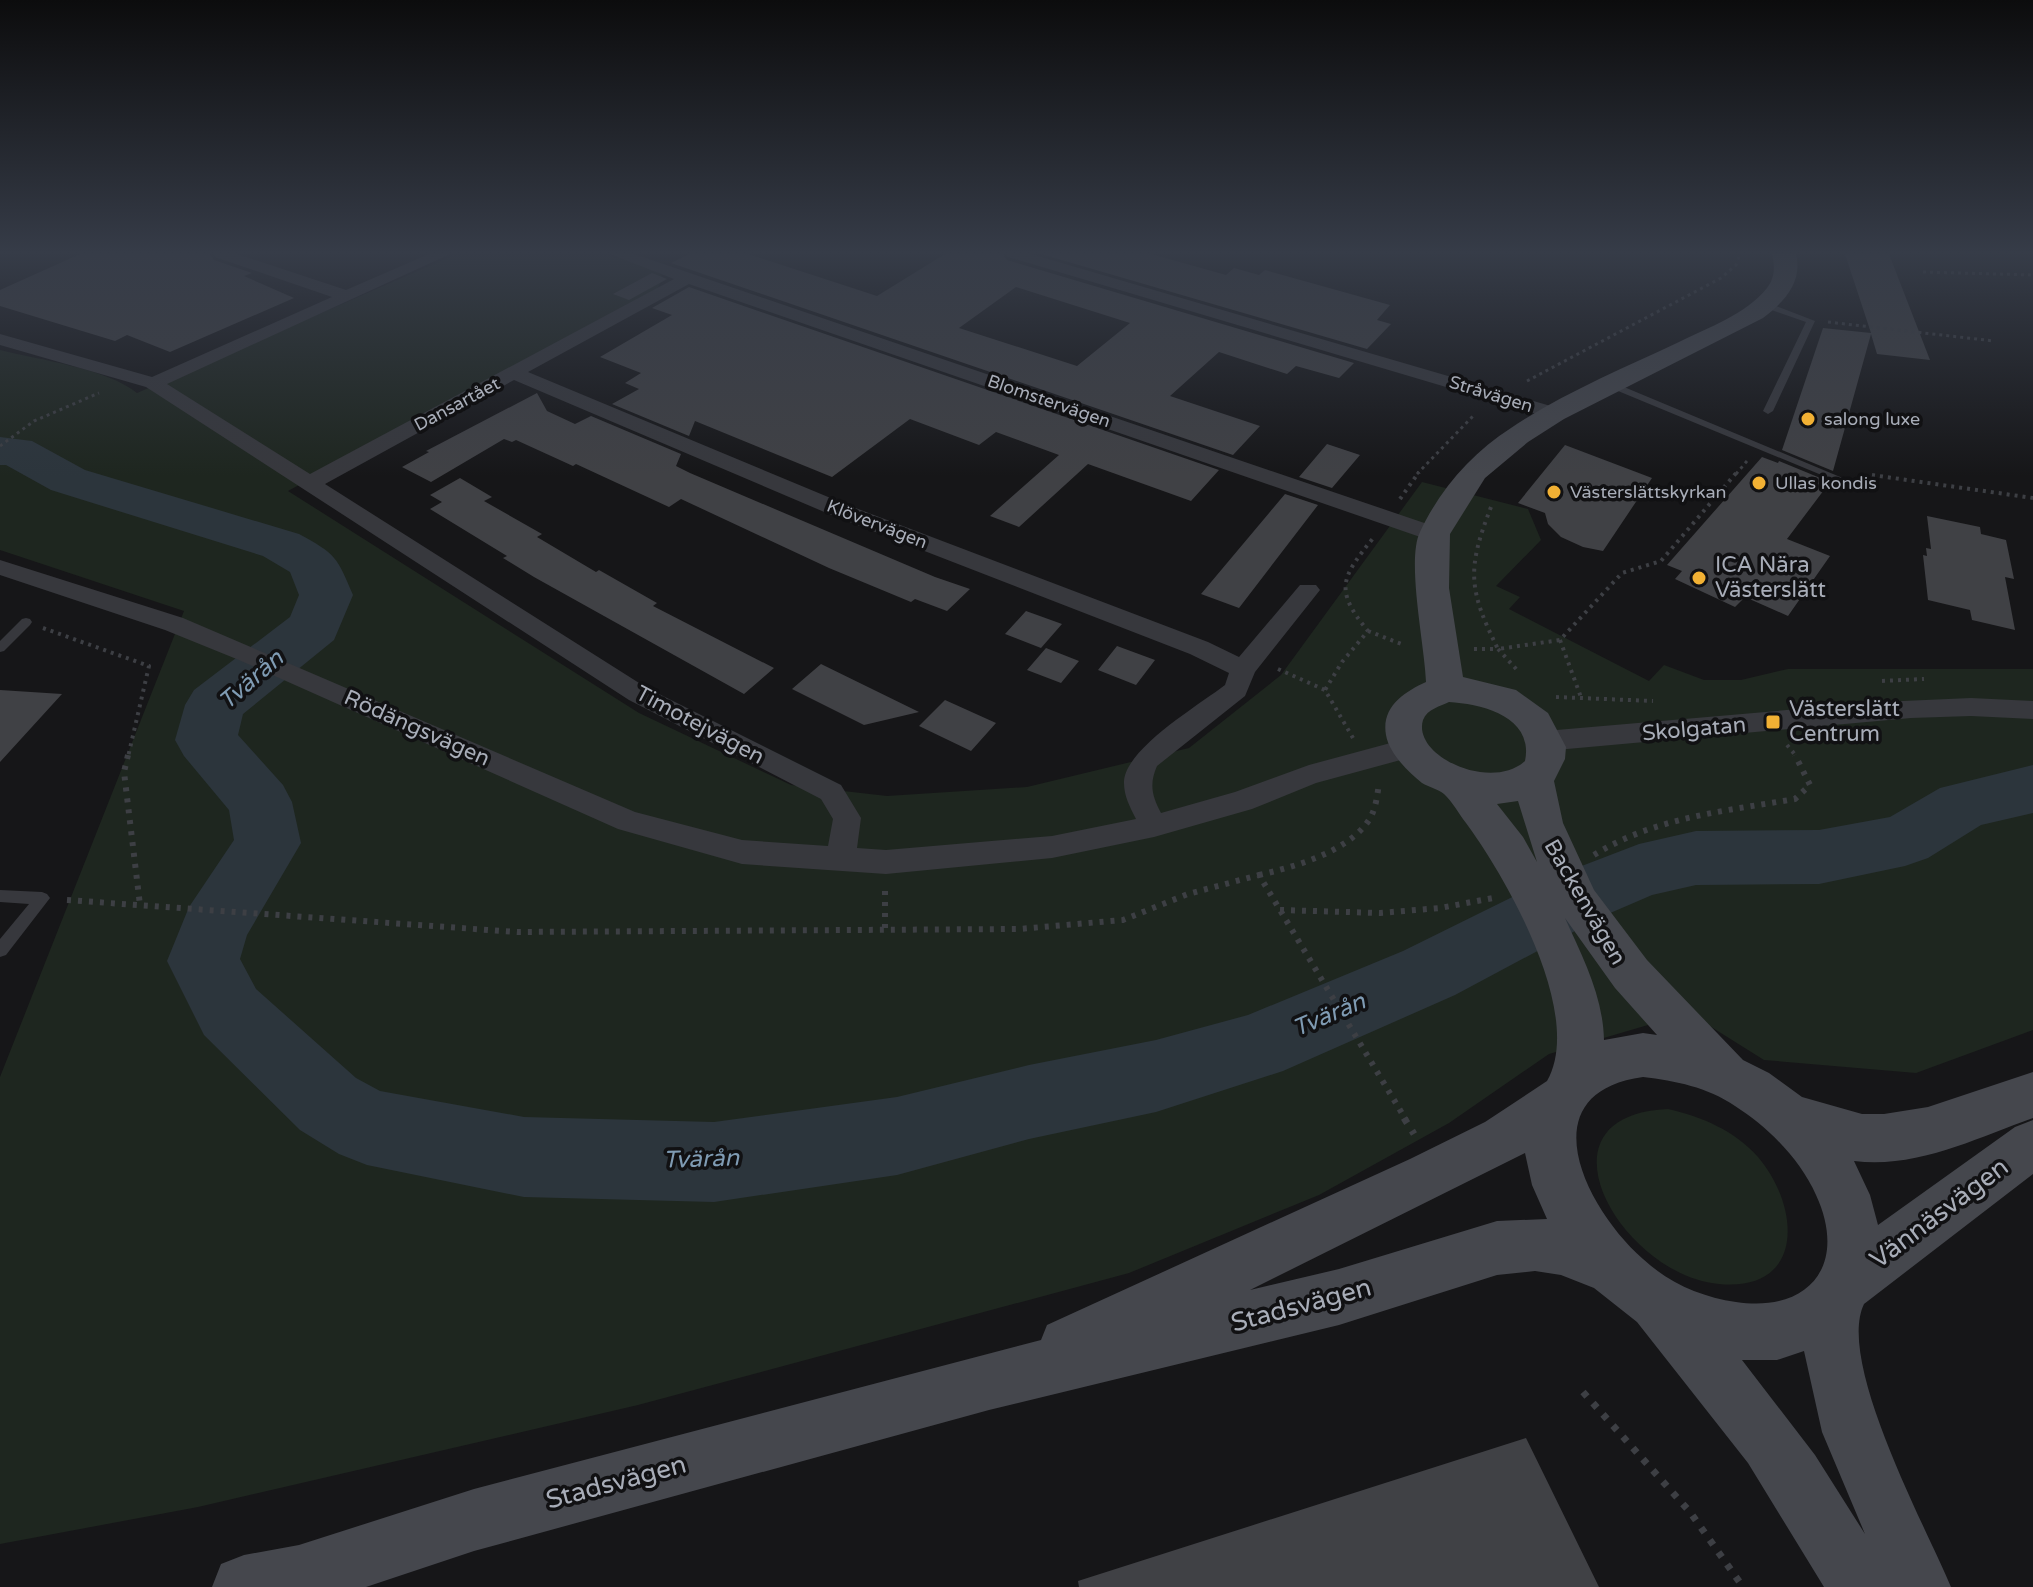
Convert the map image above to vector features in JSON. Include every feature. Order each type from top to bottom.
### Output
[{"type":"street","points":[[145,380],[269,328]]},
{"type":"street","name":"Dansartået","points":[[310,483],[596,328]]},
{"type":"street","name":"Blomstervägen","points":[[834,328],[1434,534]]},
{"type":"street","name":"Stråvägen","points":[[1266,328],[1554,413]]},
{"type":"street","points":[[1445,689],[1443,650],[1432,588],[1434,534],[1473,472],[1518,436],[1554,413],[1727,328]]},
{"type":"street","name":"Timotejvägen","points":[[0,339],[145,380],[638,694],[831,792],[847,818],[840,861]]},
{"type":"street","name":"Klövervägen","points":[[514,373],[837,509],[1199,648],[1248,663]]},
{"type":"street","name":"Rödängsvägen","points":[[0,567],[174,624],[628,821],[742,852],[840,861]]},
{"type":"street","points":[[1154,826],[1140,799],[1137,780],[1146,760],[1236,690],[1248,663],[1308,590]]},
{"type":"street","points":[[1445,689],[1478,690],[1510,702],[1535,721],[1545,741],[1547,764],[1534,780],[1499,790],[1459,785],[1422,763],[1409,748],[1403,732],[1404,716],[1412,703],[1426,694],[1445,689]]},
{"type":"street","name":"Skolgatan","points":[[1545,741],[1903,708],[1954,706],[2033,710]]},
{"type":"street","points":[[840,861],[886,862],[1052,847],[1154,826],[1242,801],[1309,775],[1409,748]]},
{"type":"street","name":"Backenvägen","points":[[1534,780],[1538,815],[1528,846],[1537,903],[1570,979],[1579,1019],[1567,1090],[1550,1134],[1554,1177],[1574,1223],[1630,1282]]},
{"type":"street","name":"Backenvägen","points":[[1459,785],[1528,846],[1587,913],[1627,973],[1654,1003],[1761,1097],[1823,1158],[1837,1181],[1850,1217],[1854,1252],[1838,1296]]},
{"type":"street","name":"Stadsvägen","points":[[989,1381],[1279,1249],[1503,1139],[1604,1062],[1643,1055],[1686,1060],[1761,1097]]},
{"type":"street","points":[[1761,1097],[1833,1132],[1860,1138],[1896,1139],[2033,1095]]},
{"type":"street","name":"Vännäsvägen","points":[[1630,1282],[1689,1320],[1730,1331],[1769,1333],[1803,1325],[1932,1216],[2033,1144]]},
{"type":"street","name":"Stadsvägen","points":[[244,1587],[299,1577],[474,1520],[989,1381],[1324,1301],[1497,1248],[1535,1244],[1561,1248],[1630,1282]]},
{"type":"street","points":[[1630,1282],[1717,1372],[1768,1436],[1834,1539],[1859,1587]]},
{"type":"street","points":[[1838,1296],[1834,1365],[1852,1432],[1919,1587]]},
{"type":"lane","points":[[1768,411],[1808,328]]},
{"type":"lane","points":[[1609,384],[1758,448],[1852,484]]},
{"type":"lane","points":[[0,648],[26,622]]},
{"type":"lane","points":[[0,896],[42,898]]},
{"type":"lane","points":[[0,950],[42,898]]},
{"type":"path","points":[[1876,328],[1994,341]]},
{"type":"path","points":[[0,446],[61,408],[145,380]]},
{"type":"path","points":[[1368,631],[1404,645],[1443,650],[1498,649],[1560,640],[1622,573],[1661,561],[1758,448]]},
{"type":"path","points":[[1418,473],[1430,477]]},
{"type":"path","points":[[1852,484],[1863,473],[2033,498]]},
{"type":"path","points":[[1494,499],[1474,548],[1470,580],[1477,610],[1498,649],[1522,675]]},
{"type":"path","points":[[26,622],[149,666],[124,772],[140,905]]},
{"type":"path","points":[[1560,640],[1582,700]]},
{"type":"path","points":[[1248,663],[1325,690]]},
{"type":"path","points":[[1872,682],[1933,679]]},
{"type":"path","points":[[1543,690],[1555,697],[1582,700],[1654,701]]},
{"type":"path","points":[[885,930],[886,862]]},
{"type":"path","points":[[42,898],[517,932],[1019,929],[1123,920],[1188,894],[1259,875],[1414,1134]]},
{"type":"path","points":[[1583,1392],[1690,1512],[1743,1587]]},
{"type":"shaded area","points":[[287,328],[588,328],[288,491],[639,713],[791,785],[887,796],[1027,787],[1189,748],[1281,675],[1422,482],[1528,509],[1541,540],[1496,586],[1520,597],[1509,609],[1649,681],[1664,665],[1704,680],[1741,680],[1788,669],[2033,669],[2033,1030],[1916,1073],[1764,1060],[1689,1013],[1549,1054],[1449,1123],[1319,1195],[1129,1273],[638,1405],[198,1507],[0,1544],[0,1077],[184,611],[0,550],[0,350],[90,371],[124,384],[137,393]]},
{"type":"shaded area","points":[[1668,1109],[1705,1121],[1739,1139],[1758,1157],[1772,1177],[1782,1199],[1787,1221],[1787,1242],[1781,1260],[1768,1274],[1747,1283],[1719,1284],[1683,1274],[1650,1254],[1623,1226],[1604,1195],[1597,1165],[1603,1138],[1626,1118]]},
{"type":"building","points":[[72,328],[225,328],[170,352],[127,335],[115,341]]},
{"type":"building","points":[[650,328],[808,328],[1219,470],[1191,501],[1088,464],[1019,527],[990,516],[1059,455],[996,432],[979,445],[910,419],[832,477],[695,421],[689,436],[612,404],[639,389],[625,383],[641,373],[600,357]]},
{"type":"building","points":[[861,328],[959,328],[1077,366],[1124,328],[1236,328],[1354,363],[1339,378],[1296,366],[1287,374],[1219,352],[1170,396],[1260,426],[1233,455]]},
{"type":"building","points":[[1295,328],[1387,328],[1367,349]]},
{"type":"building","points":[[1823,328],[1871,333],[1869,328],[1918,328],[1930,360],[1877,354],[1871,334],[1833,471],[1782,450]]},
{"type":"building","points":[[537,393],[547,411],[575,424],[591,416],[681,454],[676,466],[690,473],[970,589],[947,611],[915,599],[911,602],[829,568],[681,499],[669,507],[516,440],[504,439],[431,482],[402,467],[429,452],[426,451]]},
{"type":"building","points":[[1327,444],[1360,455],[1332,488],[1299,477]]},
{"type":"building","name":"Västerslättskyrkan","points":[[1565,445],[1652,478],[1603,551],[1583,547],[1561,537],[1548,524],[1545,513],[1518,503]]},
{"type":"building","points":[[1762,457],[1830,482],[1787,539],[1830,556],[1788,616],[1745,597],[1735,607],[1675,579],[1682,571],[1667,565]]},
{"type":"building","points":[[460,478],[492,497],[484,501],[542,534],[537,537],[657,603],[653,606],[774,668],[744,694],[534,577],[503,558],[507,556],[430,509],[442,502],[430,495]]},
{"type":"building","points":[[1285,494],[1318,505],[1239,608],[1201,594]]},
{"type":"building","points":[[1927,516],[1980,527],[1981,534],[2006,540],[2014,579],[2005,577],[2015,630],[1972,620],[1970,610],[1928,600],[1923,555],[1927,556],[1926,548],[1931,549]]},
{"type":"building","points":[[1026,611],[1062,624],[1041,648],[1005,634]]},
{"type":"building","points":[[1117,646],[1155,660],[1136,685],[1098,670]]},
{"type":"building","points":[[1046,648],[1079,661],[1061,683],[1027,670]]},
{"type":"building","points":[[821,664],[919,712],[864,725],[792,689]]},
{"type":"building","points":[[0,690],[62,694],[0,762]]},
{"type":"building","points":[[945,700],[996,723],[971,751],[919,726]]},
{"type":"building","points":[[1526,1438],[1599,1587],[1079,1587],[1078,1581]]},
{"type":"waterway","name":"Tvärån","points":[[0,451],[15,451],[68,480],[120,498],[281,545],[313,563],[326,595],[314,627],[215,705],[206,740],[260,802],[268,843],[214,928],[203,961],[230,1012],[328,1104],[367,1127],[524,1157],[714,1162],[897,1136],[1029,1102],[1156,1076],[1256,1047],[1429,973],[1577,897],[1639,871],[1696,858],[1819,857],[1905,840],[1963,805],[2033,789]]},
{"type":"place","name":"salong luxe","points":[[1808,419]]},
{"type":"place","name":"Ullas kondis","points":[[1759,483]]},
{"type":"place","name":"Västerslättskyrkan","points":[[1554,492]]},
{"type":"place","name":"ICA Nära Västerslätt","points":[[1699,578]]},
{"type":"place","name":"Västerslätt Centrum","points":[[1773,722]]}]
